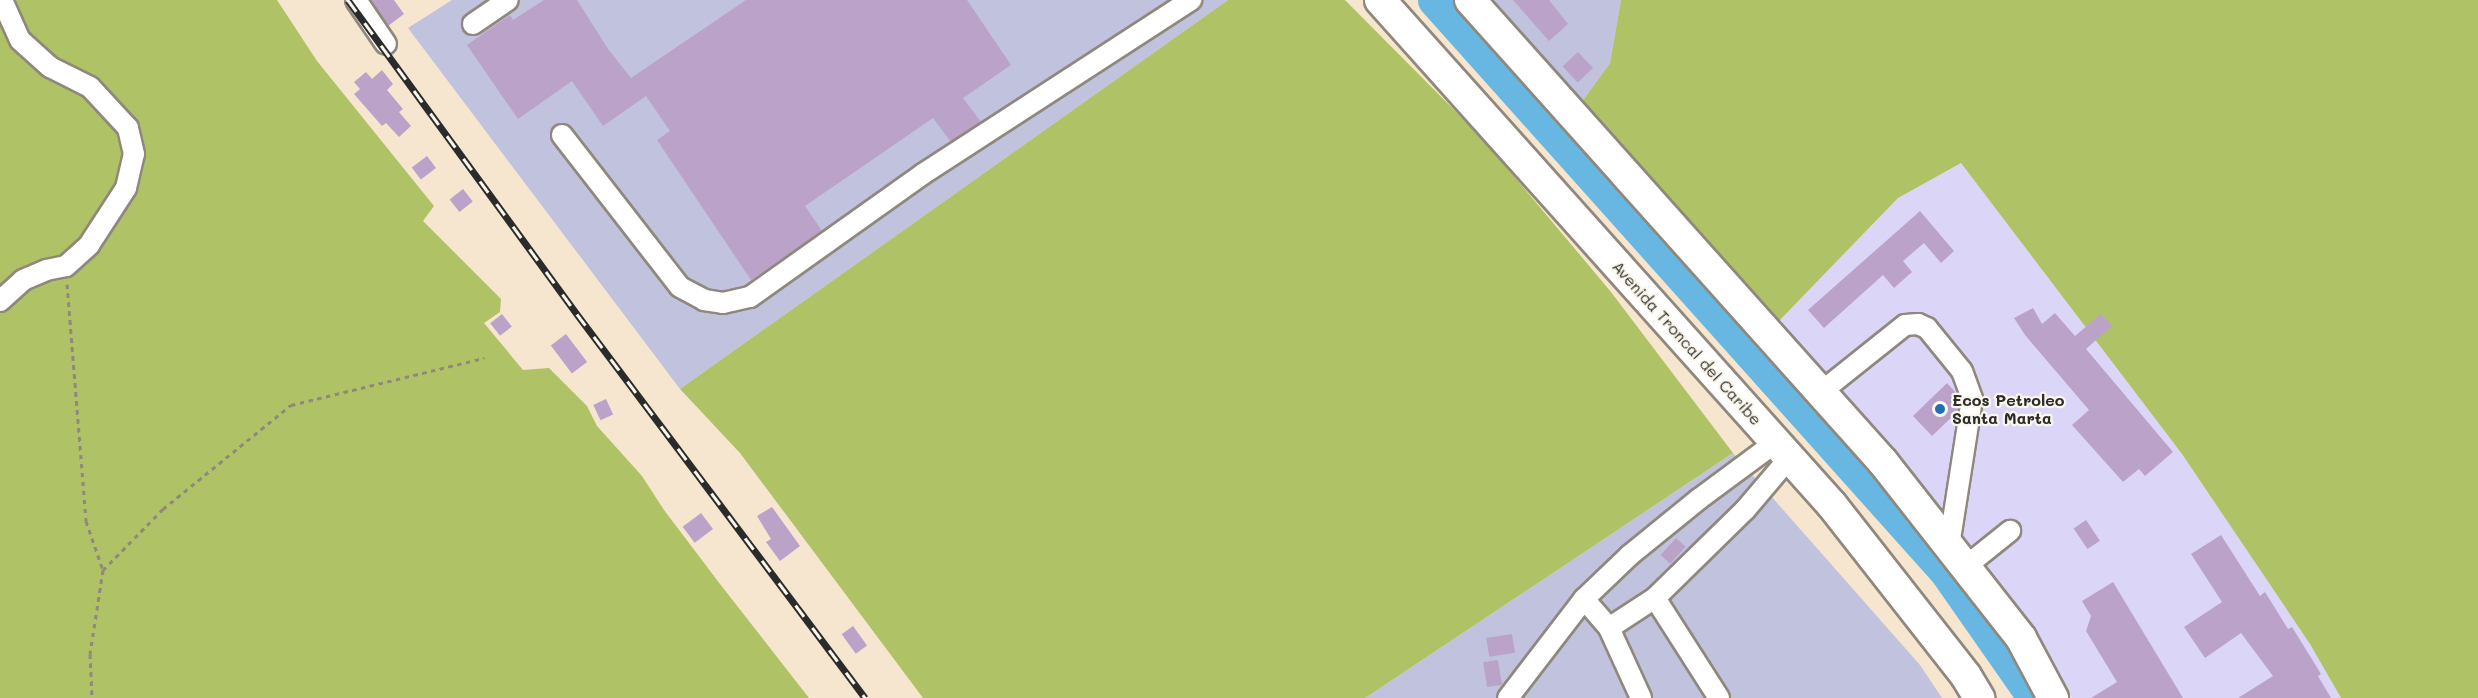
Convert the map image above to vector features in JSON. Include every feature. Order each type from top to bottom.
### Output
[{"type":"highway","name":"Avenida Troncal del Caribe","points":[[1380,0],[1832,505],[1966,676],[1979,698]]},
{"type":"highway","points":[[1470,0],[1883,462],[2021,638],[2053,698]]},
{"type":"street","points":[[0,301],[23,280],[46,270],[66,266],[89,245],[126,188],[134,154],[128,128],[90,87],[50,67],[20,40],[2,0]]},
{"type":"street","points":[[356,0],[386,44]]},
{"type":"street","points":[[473,24],[508,0]]},
{"type":"street","points":[[562,135],[680,287],[704,300],[723,303],[750,297],[923,174],[1191,0]]},
{"type":"street","points":[[1821,392],[1905,325],[1918,324],[1927,328],[1962,371],[1972,399],[1957,556]]},
{"type":"street","points":[[1609,628],[1655,598],[1745,510],[1783,449]]},
{"type":"street","points":[[1508,698],[1584,599],[1651,536],[1783,449]]},
{"type":"street","points":[[1957,556],[2010,531]]},
{"type":"street","points":[[1655,598],[1719,698]]},
{"type":"street","points":[[1584,599],[1609,628],[1641,698]]},
{"type":"path","points":[[66,266],[86,521],[103,570],[90,654],[92,698]]},
{"type":"path","points":[[103,570],[163,509],[291,405],[484,358]]},
{"type":"shaded area","points":[[452,0],[1228,0],[680,389],[408,28]]},
{"type":"shaded area","points":[[1492,0],[1621,0],[1610,63],[1581,103]]},
{"type":"shaded area","points":[[1961,163],[2182,454],[2310,644],[2341,698],[2072,698],[2022,616],[1777,323],[1898,198]]},
{"type":"shaded area","points":[[1733,453],[1920,665],[1942,698],[1365,698]]},
{"type":"green space","points":[[0,0],[277,0],[317,61],[434,206],[423,221],[501,299],[500,312],[484,323],[523,370],[549,368],[587,406],[597,426],[642,476],[664,510],[809,698],[0,698]]},
{"type":"green space","points":[[1228,0],[1345,0],[1482,138],[1611,292],[1733,453],[1365,698],[923,698],[740,453],[680,389]]},
{"type":"green space","points":[[1621,0],[2478,0],[2478,698],[2341,698],[2310,644],[2182,454],[1961,163],[1898,198],[1777,323],[1581,103],[1610,63]]},
{"type":"building","points":[[371,0],[394,0],[404,14],[388,26]]},
{"type":"building","points":[[544,0],[577,0],[608,49],[631,78],[746,0],[967,0],[1011,65],[963,98],[981,122],[951,142],[933,118],[805,206],[822,231],[751,280],[657,140],[670,131],[646,96],[603,126],[572,81],[518,119],[467,45],[510,15],[513,20]]},
{"type":"building","points":[[1513,0],[1549,0],[1568,24],[1549,41]]},
{"type":"building","points":[[1578,52],[1593,68],[1578,82],[1563,66]]},
{"type":"building","points":[[382,70],[393,84],[387,90],[403,109],[399,112],[411,126],[399,137],[386,123],[382,126],[354,94],[360,89],[354,82],[366,72],[372,79]]},
{"type":"building","points":[[427,156],[436,168],[421,179],[412,167]]},
{"type":"building","points":[[463,189],[473,202],[459,212],[450,199]]},
{"type":"building","points":[[1920,211],[1954,251],[1941,263],[1924,243],[1903,261],[1912,272],[1894,288],[1883,275],[1824,328],[1808,310]]},
{"type":"building","points":[[2033,308],[2042,324],[2055,313],[2075,336],[2101,314],[2112,326],[2086,349],[2173,452],[2145,476],[2139,469],[2123,482],[2072,425],[2089,410],[2025,335],[2014,318]]},
{"type":"building","points":[[502,314],[512,327],[500,336],[490,323]]},
{"type":"building","points":[[566,334],[587,362],[572,373],[551,345]]},
{"type":"building","name":"Ecos Petroleo Santa Marta","points":[[1947,383],[1958,395],[1958,411],[1932,436],[1913,416]]},
{"type":"building","points":[[606,399],[613,414],[600,420],[593,405]]},
{"type":"building","points":[[772,507],[800,546],[780,561],[766,542],[771,539],[757,516]]},
{"type":"building","points":[[701,513],[713,529],[695,543],[683,527]]},
{"type":"building","points":[[2086,520],[2100,541],[2088,549],[2074,528]]},
{"type":"building","points":[[2221,535],[2260,596],[2265,592],[2288,629],[2292,627],[2321,674],[2318,676],[2331,698],[2238,698],[2273,676],[2241,633],[2205,658],[2184,627],[2222,602],[2191,554]]},
{"type":"building","points":[[1676,538],[1686,547],[1670,564],[1661,555]]},
{"type":"building","points":[[2113,582],[2183,698],[2091,698],[2117,682],[2086,631],[2091,616],[2082,601]]},
{"type":"building","points":[[853,626],[867,645],[856,654],[842,634]]},
{"type":"building","points":[[1512,634],[1515,653],[1489,657],[1486,638]]},
{"type":"building","points":[[1498,660],[1502,685],[1487,687],[1483,662]]},
{"type":"waterway","points":[[1434,0],[1946,572],[2034,698]]},
{"type":"railway","points":[[348,0],[577,314],[865,698]]},
{"type":"place","name":"Ecos Petroleo Santa Marta","points":[[1940,409]]}]
